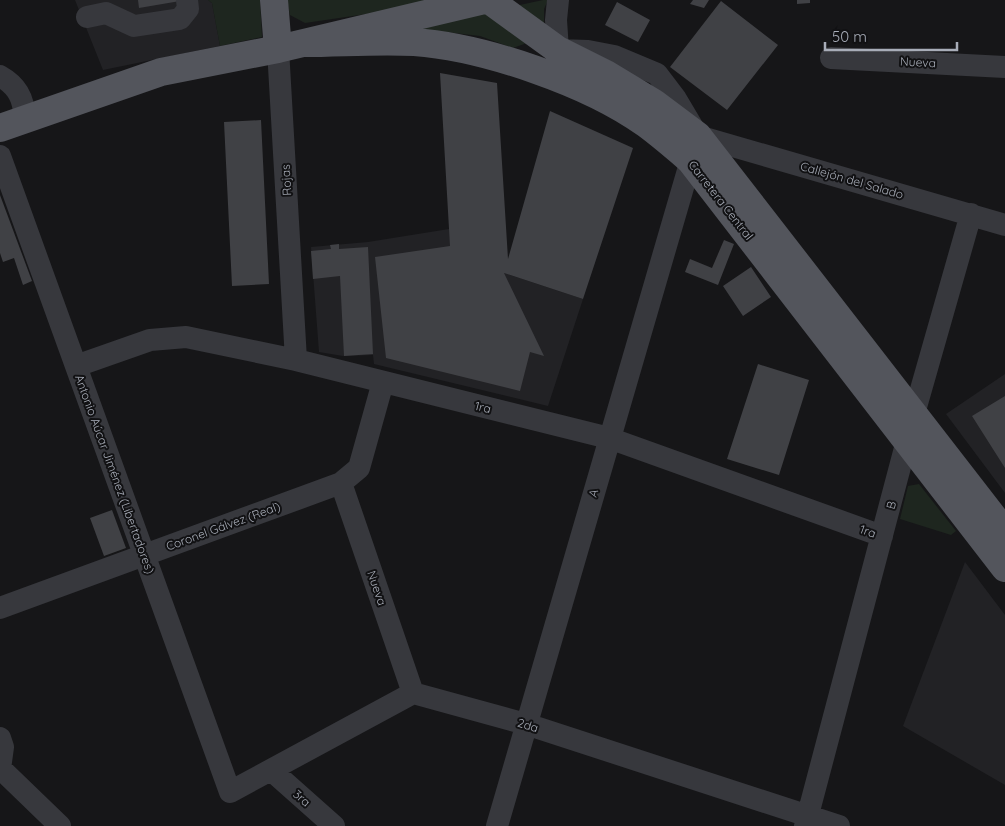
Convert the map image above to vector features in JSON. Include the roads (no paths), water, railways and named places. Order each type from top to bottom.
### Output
[{"type":"main road","name":"Rojas","points":[[274,0],[291,46]]},
{"type":"main road","points":[[12,124],[161,72],[291,46],[429,8],[487,0]]},
{"type":"main road","name":"Carretera Central","points":[[487,0],[558,50],[654,103],[694,148],[914,414],[1005,532]]},
{"type":"main road","name":"Carretera Central","points":[[291,46],[415,42],[471,51],[543,72],[603,99],[694,148],[907,442],[1005,568]]},
{"type":"street","points":[[87,17],[106,13],[134,26],[180,19],[188,9],[187,0]]},
{"type":"street","points":[[558,0],[556,20],[558,50]]},
{"type":"street","name":"Rojas","points":[[291,46],[296,360]]},
{"type":"street","name":"Nueva","points":[[831,58],[1005,67]]},
{"type":"street","points":[[0,76],[11,83],[20,94],[24,107],[12,124]]},
{"type":"street","name":"Callejón del Salado","points":[[694,148],[971,214],[1005,225]]},
{"type":"street","name":"A","points":[[497,826],[694,148]]},
{"type":"street","name":"Antonio Aúcar Jiménez (Libertadores)","points":[[0,156],[230,792],[270,770]]},
{"type":"street","name":"B","points":[[806,820],[914,414],[971,214]]},
{"type":"street","name":"1ra","points":[[76,366],[150,340],[186,337],[296,360],[609,438],[882,536]]},
{"type":"street","name":"Coronel Gálvez (Real)","points":[[0,608],[341,483],[359,468],[383,382]]},
{"type":"street","name":"Nueva","points":[[341,483],[412,693]]},
{"type":"street","points":[[270,770],[412,693]]},
{"type":"street","name":"2da","points":[[412,693],[526,724],[806,820],[839,826]]},
{"type":"street","points":[[0,738],[3,747],[0,769],[60,826]]},
{"type":"street","name":"3ra","points":[[270,770],[334,826]]}]
